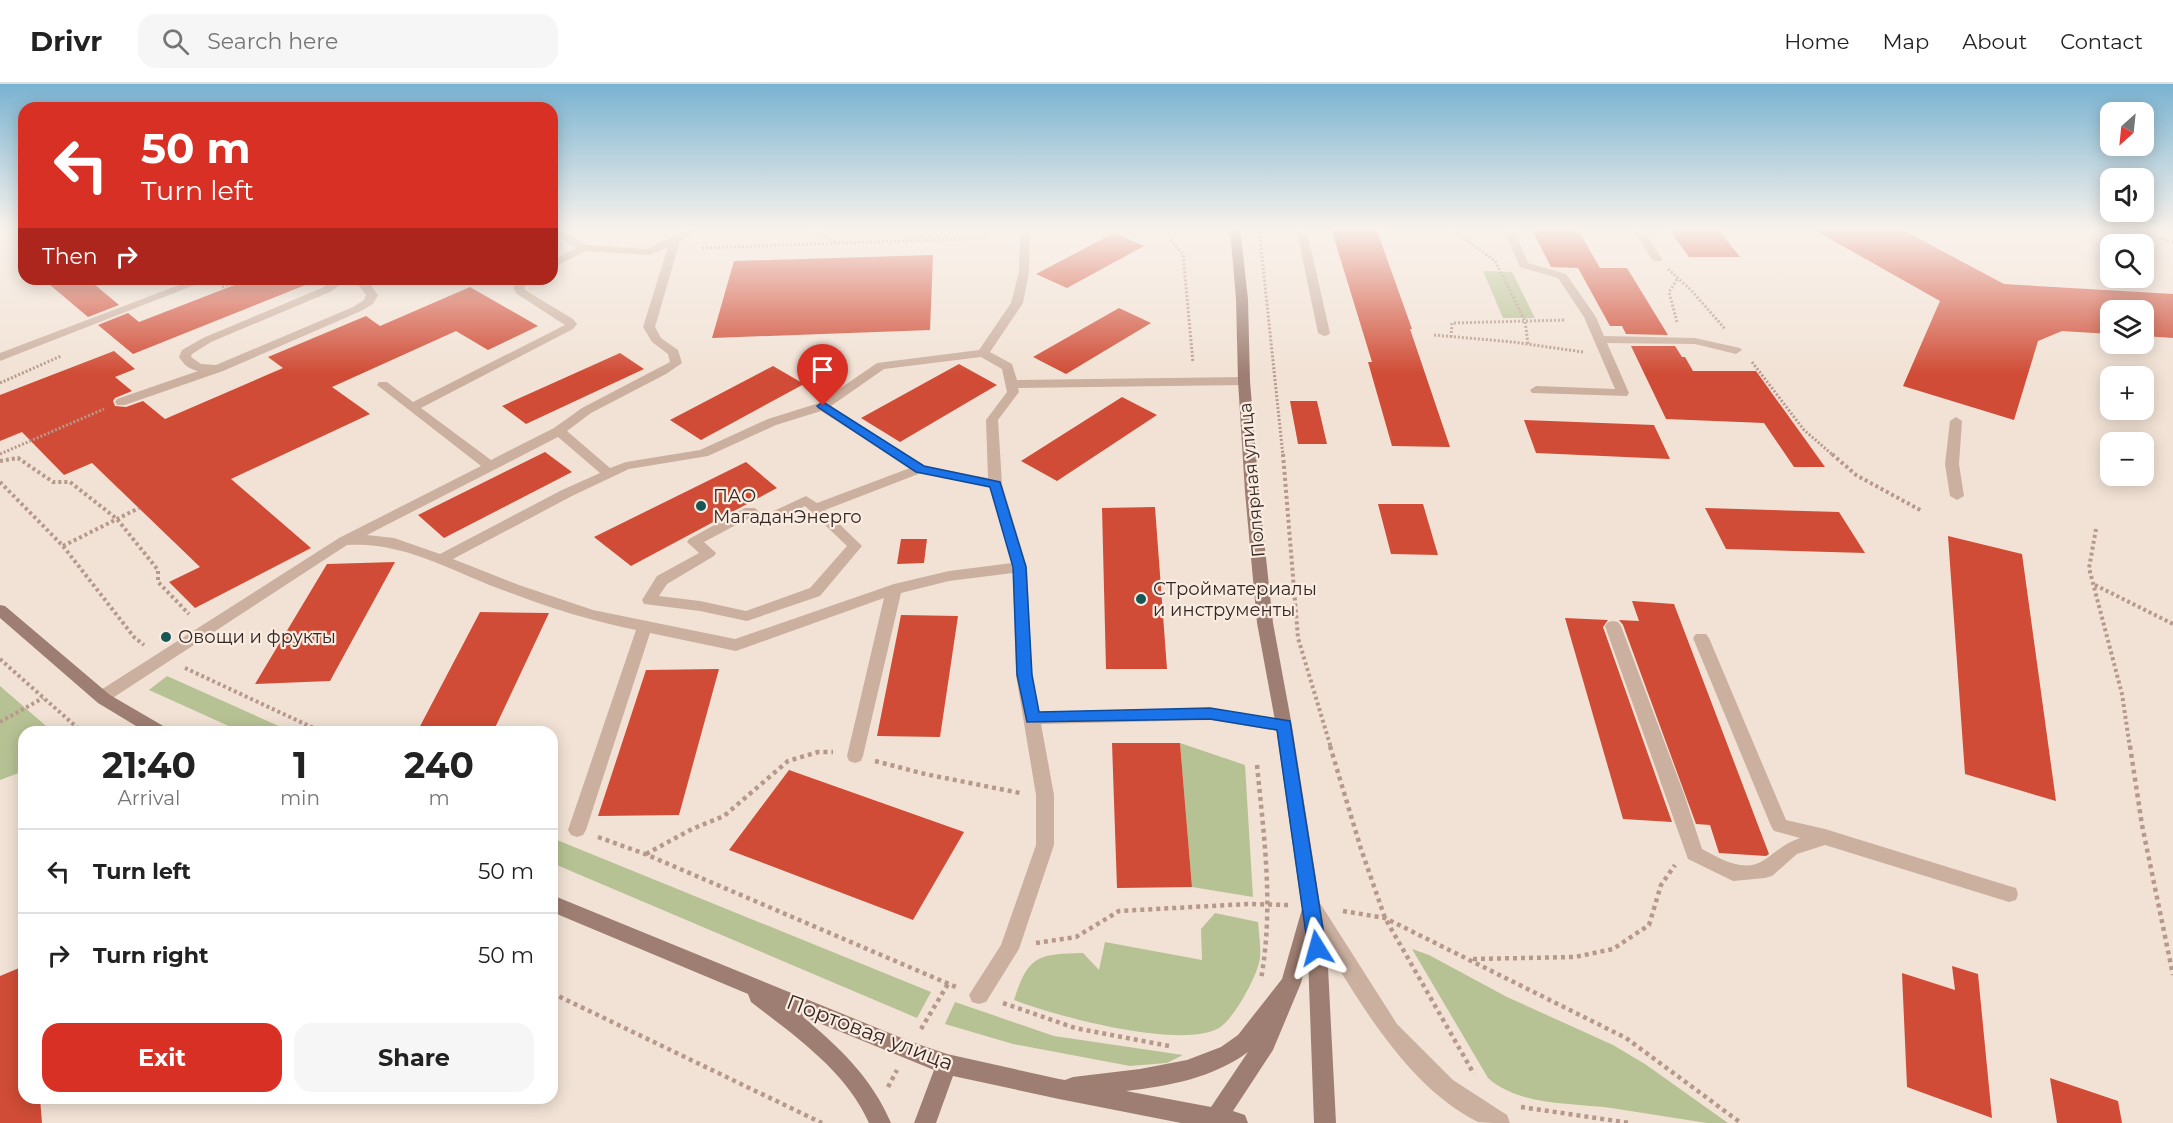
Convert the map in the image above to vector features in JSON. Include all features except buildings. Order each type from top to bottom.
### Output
[{"type":"main road","name":"Полярная улица","points":[[1240,276],[1252,492],[1265,623],[1284,726],[1312,906],[1317,948],[1325,1123]]},
{"type":"main road","points":[[0,610],[102,697],[149,726]]},
{"type":"main road","name":"Портовая улица","points":[[558,906],[908,1051],[947,1064],[1211,1121],[1237,1123]]},
{"type":"main road","points":[[1211,1121],[1266,1043],[1291,983],[1312,906]]},
{"type":"main road","points":[[739,981],[819,1041],[869,1100],[880,1123]]},
{"type":"main road","points":[[1059,1089],[1184,1071],[1215,1062],[1244,1042],[1291,983]]},
{"type":"main road","points":[[926,1123],[947,1064]]},
{"type":"street","points":[[102,697],[344,541],[559,431],[577,415],[676,363],[674,352],[656,340],[649,327],[664,276]]},
{"type":"street","points":[[983,353],[1017,303],[1023,276]]},
{"type":"street","points":[[1312,276],[1324,333]]},
{"type":"street","points":[[1536,390],[1623,393],[1591,320],[1562,276]]},
{"type":"street","points":[[0,357],[190,285]]},
{"type":"street","points":[[219,368],[198,368],[185,357],[186,352],[207,340],[334,285]]},
{"type":"street","points":[[121,402],[219,368],[369,302],[372,295],[366,285]]},
{"type":"street","points":[[413,407],[572,324],[521,292],[518,288],[520,285]]},
{"type":"street","points":[[1599,339],[1695,341],[1736,350]]},
{"type":"street","points":[[441,560],[626,466],[703,453],[772,422],[823,406],[881,366],[983,353],[1008,367],[1013,392],[992,420],[995,484],[1020,567],[1024,675],[1045,799],[1045,845],[1009,949],[979,995]]},
{"type":"street","points":[[1012,384],[1244,381]]},
{"type":"street","points":[[383,386],[489,465]]},
{"type":"street","points":[[823,406],[920,469],[995,484]]},
{"type":"street","points":[[1956,421],[1952,464],[1957,496]]},
{"type":"street","points":[[559,431],[609,474]]},
{"type":"street","points":[[815,509],[920,469]]},
{"type":"street","points":[[806,500],[815,509],[855,546],[815,592],[747,616],[700,606],[648,600],[662,580],[709,553],[694,542],[750,511],[762,522],[806,500]]},
{"type":"street","points":[[344,541],[375,538],[398,542],[514,589],[591,615],[736,645],[894,589],[949,576],[1020,567]]},
{"type":"street","points":[[855,756],[894,589]]},
{"type":"street","points":[[578,830],[645,626]]},
{"type":"street","points":[[1613,626],[1675,794],[1694,854],[1733,873],[1765,870],[1791,849],[1825,837]]},
{"type":"street","points":[[1701,638],[1780,826],[1825,837],[2009,894]]},
{"type":"street","points":[[1032,718],[1210,714],[1284,726]]},
{"type":"street","points":[[1312,906],[1390,1031],[1445,1087],[1499,1123]]},
{"type":"path","points":[[1185,276],[1195,382]]},
{"type":"path","points":[[1264,276],[1279,408],[1298,638],[1360,849],[1385,918],[1476,1078]]},
{"type":"path","points":[[1503,276],[1525,321],[1527,344]]},
{"type":"path","points":[[1681,341],[1669,292],[1678,278],[1728,333],[1736,350],[1755,364],[1804,430],[1856,475],[1922,511]]},
{"type":"path","points":[[1451,337],[1452,323],[1591,320]]},
{"type":"path","points":[[1434,335],[1527,344],[1607,356]]},
{"type":"path","points":[[0,454],[121,402]]},
{"type":"path","points":[[0,461],[18,458],[52,482],[70,482],[117,519],[158,570],[158,582],[205,630]]},
{"type":"path","points":[[0,482],[63,546],[134,638],[163,658],[309,726]]},
{"type":"path","points":[[63,546],[139,508]]},
{"type":"path","points":[[2096,529],[2090,568],[2122,694],[2142,825],[2173,975]]},
{"type":"path","points":[[2094,585],[2173,624]]},
{"type":"path","points":[[0,659],[75,726]]},
{"type":"path","points":[[0,722],[44,698]]},
{"type":"path","points":[[645,854],[692,829],[724,816],[788,762],[818,752],[841,752],[925,774],[1045,799]]},
{"type":"path","points":[[1257,765],[1268,905],[1265,961],[1259,986]]},
{"type":"path","points":[[578,830],[645,854],[979,995],[1075,1028],[1173,1046]]},
{"type":"path","points":[[1471,959],[1575,957],[1613,949],[1649,925],[1661,885],[1671,866],[1694,854]]},
{"type":"path","points":[[1009,949],[1076,937],[1119,911],[1268,905],[1312,906],[1385,918],[1626,1038],[1741,1123]]},
{"type":"path","points":[[558,996],[822,1123]]},
{"type":"path","points":[[1517,1106],[1630,1123]]},
{"type":"green space","points":[[1485,276],[1514,276],[1535,318],[1503,318]]},
{"type":"green space","points":[[167,676],[279,726],[229,726],[149,690]]},
{"type":"green space","points":[[0,686],[46,726],[18,726],[18,773],[0,780]]},
{"type":"green space","points":[[1180,743],[1245,765],[1253,897],[1192,887]]},
{"type":"green space","points":[[558,840],[931,992],[917,1018],[558,866]]},
{"type":"green space","points":[[1215,913],[1258,922],[1260,949],[1258,966],[1250,985],[1231,1016],[1219,1028],[1201,1034],[1148,1033],[1087,1022],[1014,1000],[1024,974],[1036,960],[1055,955],[1083,953],[1099,970],[1105,942],[1202,960],[1201,929]]},
{"type":"green space","points":[[1412,949],[1429,955],[1507,997],[1613,1045],[1645,1064],[1728,1123],[1707,1123],[1611,1108],[1546,1102],[1515,1094],[1501,1087],[1488,1078]]},
{"type":"green space","points":[[955,1002],[1054,1036],[1183,1055],[1167,1063],[1130,1066],[1013,1044],[945,1024]]},
{"type":"place","name":"ПАО МагаданЭнерго","points":[[701,506]]},
{"type":"place","name":"СТройматериалы и инструменты","points":[[1141,599]]},
{"type":"place","name":"Овощи и фрукты","points":[[166,637]]},
{"type":"route","points":[[823,406],[920,469],[995,484],[1020,567],[1024,675],[1032,718],[1210,714],[1284,726],[1317,948]]}]
